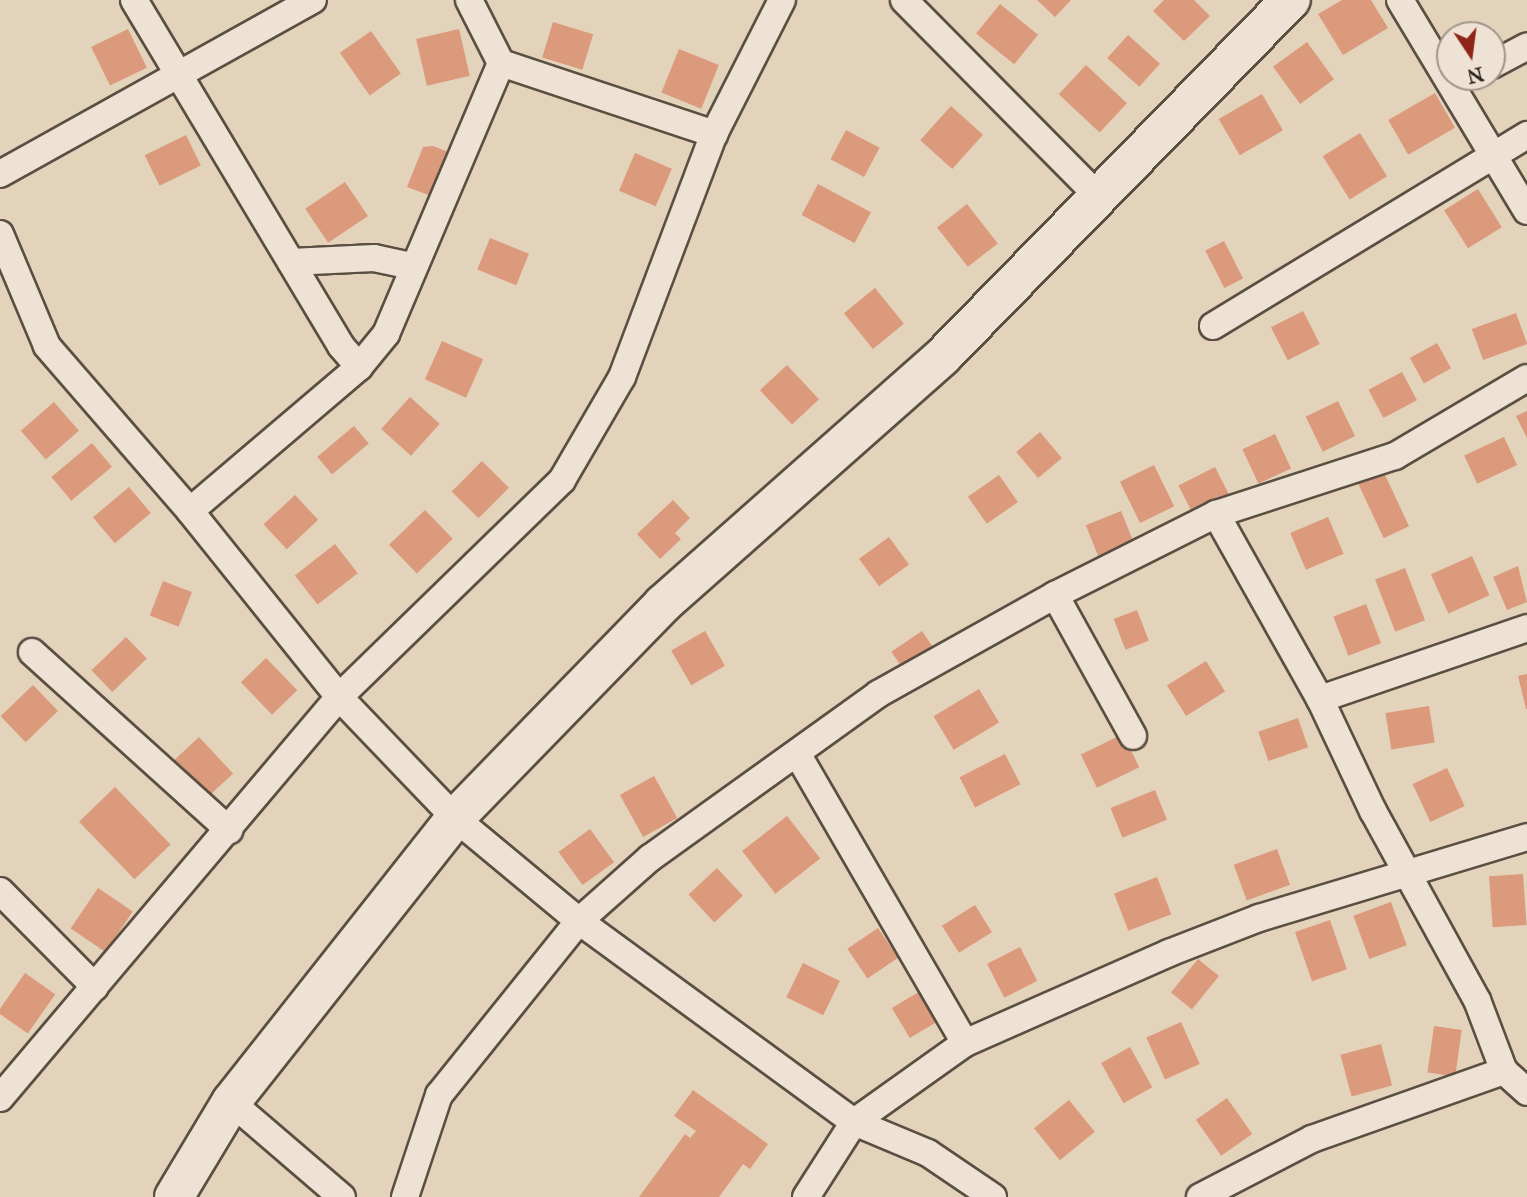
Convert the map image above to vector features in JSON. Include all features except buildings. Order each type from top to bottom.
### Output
[{"type":"street","points":[[134,0],[291,262],[359,367]]},
{"type":"street","points":[[0,174],[313,0]]},
{"type":"street","points":[[469,0],[501,63],[714,134]]},
{"type":"street","points":[[0,1098],[339,697],[562,480],[622,377],[714,134],[782,0]]},
{"type":"street","points":[[174,1197],[231,1102],[455,818],[663,604],[943,356],[1291,0]]},
{"type":"street","points":[[1400,0],[1436,48]]},
{"type":"street","points":[[919,5],[1100,197]]},
{"type":"street","points":[[1506,57],[1527,46]]},
{"type":"street","points":[[190,512],[359,367],[386,334],[412,266],[425,252],[501,63]]},
{"type":"street","points":[[1466,91],[1527,211]]},
{"type":"street","points":[[1213,326],[1527,135]]},
{"type":"street","points":[[0,234],[47,346],[190,512],[339,697],[455,818],[579,921],[854,1122],[928,1153],[993,1197]]},
{"type":"street","points":[[291,262],[374,258],[412,266]]},
{"type":"street","points":[[405,1197],[439,1096],[579,921],[650,858],[798,755],[878,694],[1055,595],[1216,514],[1395,456],[1527,377]]},
{"type":"street","points":[[1216,514],[1320,699],[1373,811],[1411,874],[1477,1000],[1504,1072],[1527,1092]]},
{"type":"street","points":[[1055,595],[1133,736]]},
{"type":"street","points":[[1320,699],[1527,628]]},
{"type":"street","points":[[32,652],[229,830]]},
{"type":"street","points":[[798,755],[965,1043]]},
{"type":"street","points":[[806,1197],[854,1122],[965,1043],[1259,918],[1527,837]]},
{"type":"street","points":[[0,891],[95,987]]},
{"type":"street","points":[[1200,1197],[1312,1139],[1504,1072]]},
{"type":"street","points":[[231,1102],[342,1197]]}]
